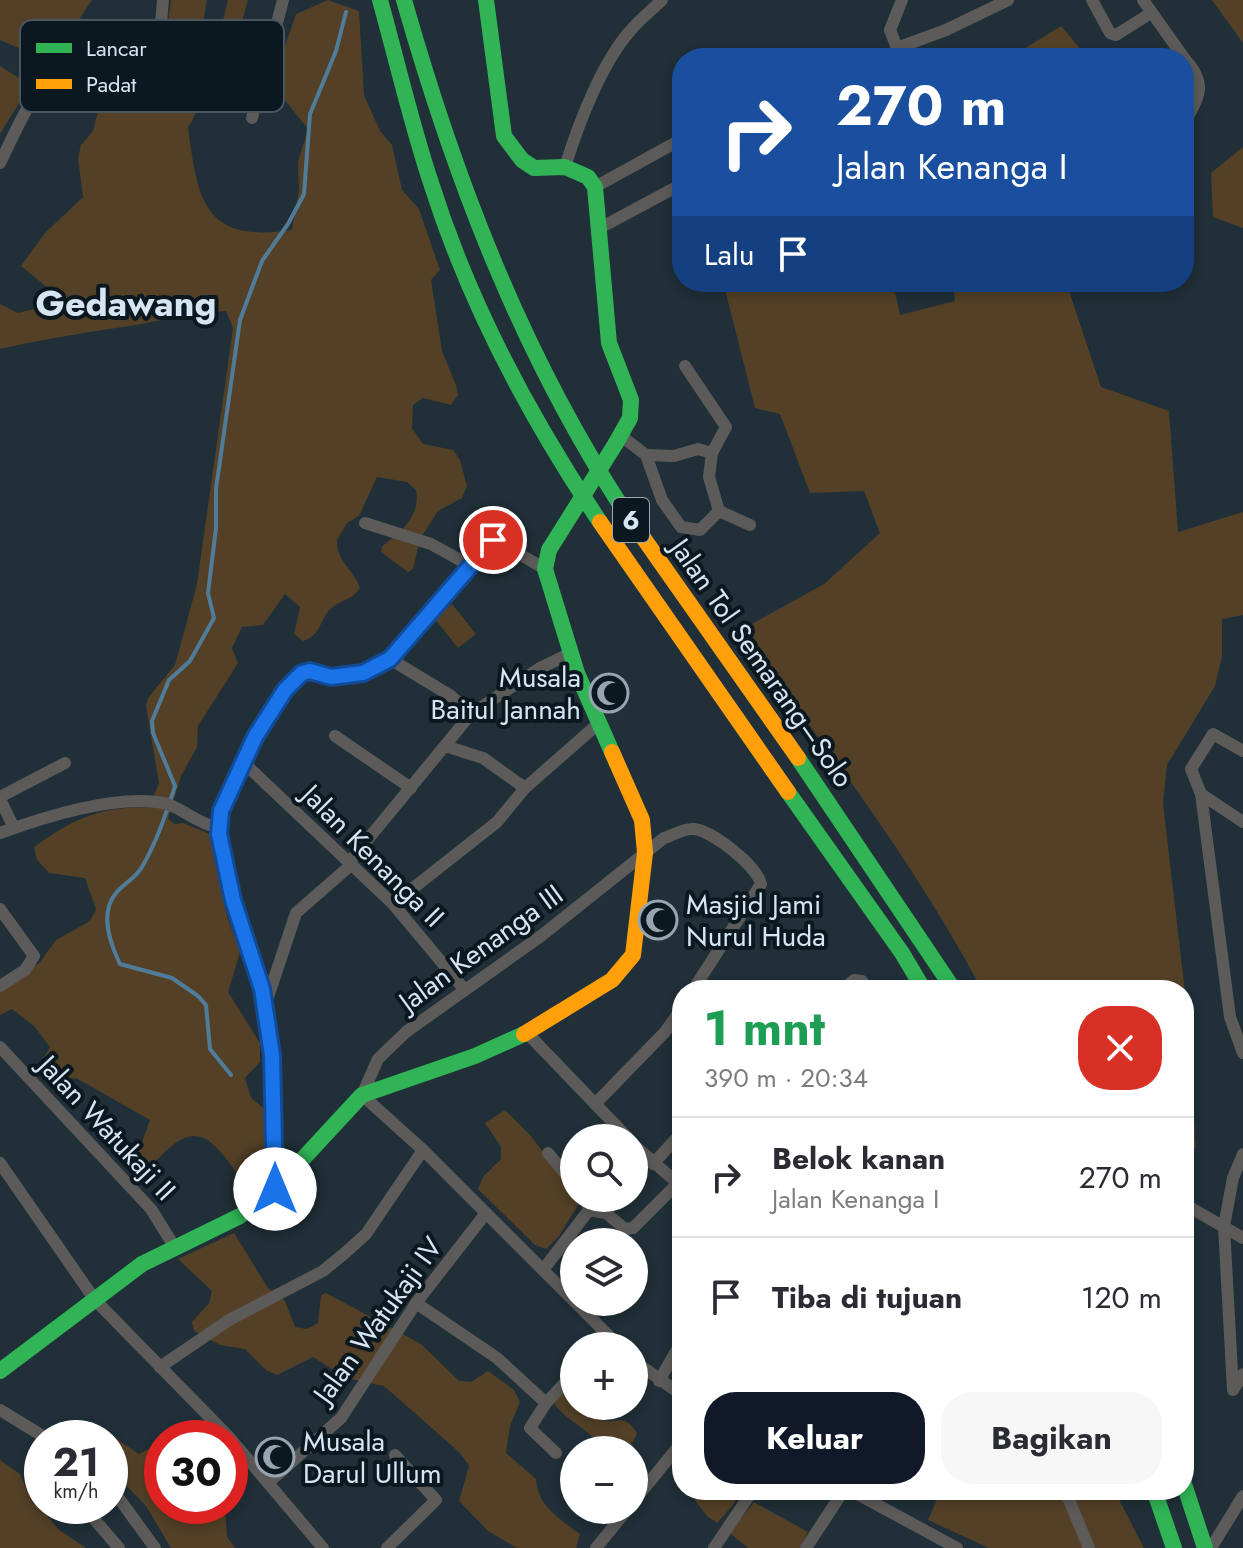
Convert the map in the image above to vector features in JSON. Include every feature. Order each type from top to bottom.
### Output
[{"type":"main road","name":"Jalan Tol Semarang–Solo","points":[[380,0],[431,184],[472,291],[519,388],[588,506],[918,980]]},
{"type":"main road","name":"Jalan Tol Semarang–Solo","points":[[404,0],[431,99],[477,230],[563,410],[618,501],[856,842],[947,980]]},
{"type":"main road","points":[[0,1371],[142,1264],[240,1216],[275,1189],[362,1095],[475,1056],[527,1033],[612,980],[633,955],[645,853],[642,820],[571,653],[545,569],[549,550],[630,418],[631,400],[609,343],[595,187],[588,177],[565,167],[534,168],[522,160],[504,136],[486,0]]},
{"type":"main road","points":[[1157,1500],[1174,1548]]},
{"type":"main road","points":[[1190,1500],[1208,1548]]},
{"type":"street","points":[[161,20],[163,0]]},
{"type":"street","points":[[278,20],[283,0]]},
{"type":"street","points":[[565,167],[575,133],[619,48],[629,32],[662,0]]},
{"type":"street","points":[[892,48],[890,30],[902,0]]},
{"type":"street","points":[[905,48],[1008,0]]},
{"type":"street","points":[[1092,0],[1116,35],[1151,13]]},
{"type":"street","points":[[1143,0],[1177,48]]},
{"type":"street","points":[[1194,69],[1201,83],[1194,99]]},
{"type":"street","points":[[0,163],[28,112]]},
{"type":"street","points":[[252,118],[254,112]]},
{"type":"street","points":[[595,187],[672,145]]},
{"type":"street","points":[[598,229],[672,189]]},
{"type":"street","points":[[685,366],[726,427],[712,453],[709,477],[719,511],[750,525]]},
{"type":"street","points":[[618,439],[646,455],[674,456],[698,449],[712,453]]},
{"type":"street","points":[[646,455],[662,500],[681,527],[700,530],[719,511]]},
{"type":"street","points":[[365,523],[431,544],[469,565]]},
{"type":"street","points":[[275,1189],[274,1077],[265,1006],[233,900],[219,828],[221,811],[243,762],[285,690],[302,673],[310,671],[331,677],[363,673],[390,659],[493,540],[545,569]]},
{"type":"street","points":[[265,1006],[296,913],[351,863],[471,714],[540,668],[571,653]]},
{"type":"street","points":[[390,659],[451,696],[471,714]]},
{"type":"street","points":[[393,904],[497,822],[525,788],[599,723]]},
{"type":"street","points":[[1243,751],[1213,734],[1191,769],[1201,794],[1230,1017],[1243,1053]]},
{"type":"street","points":[[335,736],[411,788]]},
{"type":"street","points":[[445,746],[483,758],[525,788]]},
{"type":"street","name":"Jalan Kenanga II","points":[[243,762],[393,904],[464,989]]},
{"type":"street","points":[[14,828],[0,798],[65,763]]},
{"type":"street","points":[[1201,794],[1243,822]]},
{"type":"street","points":[[0,833],[109,804],[159,802],[206,826],[219,828]]},
{"type":"street","name":"Jalan Kenanga III","points":[[362,1095],[378,1059],[406,1032],[541,936],[664,838],[696,829],[741,856],[758,875],[761,884],[702,980]]},
{"type":"street","points":[[0,909],[34,956],[25,970],[0,986]]},
{"type":"street","points":[[595,1104],[672,1022]]},
{"type":"street","points":[[527,1033],[614,1124]]},
{"type":"street","name":"Jalan Watukaji II","points":[[0,1047],[151,1209],[174,1246]]},
{"type":"street","points":[[362,1095],[423,1150],[560,1286]]},
{"type":"street","points":[[653,1164],[672,1143]]},
{"type":"street","points":[[160,1367],[229,1320],[323,1271],[345,1253],[366,1234],[423,1150]]},
{"type":"street","points":[[548,1153],[560,1167]]},
{"type":"street","points":[[1238,1393],[1224,1226],[1233,1178],[1243,1155]]},
{"type":"street","points":[[648,1159],[672,1177]]},
{"type":"street","points":[[0,1163],[95,1300],[212,1420]]},
{"type":"street","points":[[604,1212],[625,1229],[633,1228],[672,1191]]},
{"type":"street","points":[[1194,1210],[1243,1238]]},
{"type":"street","points":[[543,1270],[582,1212]]},
{"type":"street","name":"Jalan Watukaji IV","points":[[268,1483],[341,1418],[416,1303],[486,1213]]},
{"type":"street","points":[[416,1303],[497,1358],[546,1403]]},
{"type":"street","points":[[659,1381],[672,1358]]},
{"type":"street","points":[[648,1372],[672,1389]]},
{"type":"street","points":[[1238,1393],[1243,1374]]},
{"type":"street","points":[[556,1453],[530,1428],[560,1388]]},
{"type":"street","points":[[0,1410],[24,1425]]},
{"type":"street","points":[[648,1484],[672,1454]]},
{"type":"street","points":[[387,1548],[436,1500],[395,1455]]},
{"type":"street","points":[[248,1459],[323,1548]]},
{"type":"street","points":[[1208,1548],[1243,1496]]},
{"type":"street","points":[[714,1548],[746,1500]]},
{"type":"street","points":[[806,1548],[837,1500]]},
{"type":"street","points":[[868,1500],[957,1548]]},
{"type":"street","points":[[1069,1500],[1089,1548]]},
{"type":"street","points":[[128,1511],[155,1548]]},
{"type":"street","points":[[98,1524],[119,1548]]},
{"type":"street","points":[[596,1548],[616,1524]]},
{"type":"shaded area","points":[[0,0],[92,0],[78,20],[20,20],[20,49],[0,40]]},
{"type":"shaded area","points":[[171,0],[207,0],[204,20],[168,20]]},
{"type":"shaded area","points":[[228,0],[248,0],[242,20],[223,20]]},
{"type":"shaded area","points":[[328,0],[359,11],[364,95],[380,131],[392,145],[402,190],[419,209],[440,270],[431,280],[442,351],[458,395],[451,405],[423,398],[413,405],[412,428],[423,444],[453,450],[460,460],[467,486],[462,498],[438,511],[420,539],[413,569],[408,572],[381,552],[382,546],[402,529],[412,515],[417,499],[416,490],[407,482],[377,477],[359,516],[347,523],[337,540],[339,554],[360,588],[329,611],[314,635],[303,641],[294,634],[300,607],[285,594],[263,625],[242,627],[232,648],[238,663],[198,726],[197,747],[181,776],[168,819],[210,834],[229,923],[242,946],[228,992],[260,1043],[260,1062],[245,1078],[251,1098],[267,1111],[268,1138],[260,1170],[237,1174],[213,1144],[192,1136],[171,1146],[145,1173],[129,1162],[141,1145],[150,1120],[76,1078],[70,1079],[63,1091],[38,1068],[50,1047],[34,1026],[12,1009],[0,1015],[0,992],[40,962],[56,940],[90,921],[96,909],[85,878],[49,873],[37,860],[34,847],[88,816],[116,809],[149,807],[159,783],[146,706],[148,698],[175,665],[197,584],[233,328],[226,311],[212,312],[0,349],[0,304],[18,313],[57,303],[59,297],[21,266],[45,233],[83,197],[78,158],[81,145],[93,131],[98,112],[195,112],[188,127],[196,177],[211,212],[223,223],[240,230],[292,230],[299,190],[298,162],[308,129],[284,99],[284,49],[296,14]]},
{"type":"shaded area","points":[[1212,0],[1243,0],[1243,43]]},
{"type":"shaded area","points":[[1061,26],[1080,48],[1025,48]]},
{"type":"shaded area","points":[[0,66],[20,79],[20,101],[0,134]]},
{"type":"shaded area","points":[[1243,147],[1243,228],[1213,217],[1211,173]]},
{"type":"shaded area","points":[[726,292],[895,292],[900,315],[955,301],[954,292],[1069,292],[1101,387],[1169,411],[1178,532],[1243,512],[1243,615],[1222,619],[1222,657],[1215,686],[1167,765],[1163,803],[1184,980],[976,980],[898,851],[739,631],[824,584],[880,533],[864,491],[810,493],[780,414],[755,408]]},
{"type":"shaded area","points":[[452,604],[476,634],[458,648],[434,618]]},
{"type":"shaded area","points":[[505,1110],[531,1136],[560,1175],[560,1212],[574,1212],[564,1228],[560,1228],[559,1236],[546,1249],[535,1245],[478,1189],[483,1177],[501,1159],[501,1147],[485,1123]]},
{"type":"shaded area","points":[[234,1233],[268,1288],[285,1301],[295,1327],[307,1329],[318,1323],[321,1295],[326,1293],[421,1344],[459,1381],[471,1382],[488,1371],[514,1390],[520,1402],[510,1426],[506,1453],[536,1479],[541,1497],[560,1519],[560,1524],[566,1524],[580,1534],[576,1548],[517,1548],[488,1531],[459,1501],[469,1466],[460,1453],[384,1386],[346,1378],[313,1357],[277,1375],[266,1370],[245,1349],[220,1345],[194,1331],[192,1322],[209,1303],[212,1291],[178,1259]]},
{"type":"shaded area","points":[[560,1396],[560,1411],[559,1410],[554,1403]]},
{"type":"shaded area","points":[[571,1420],[623,1421],[637,1433],[636,1436],[592,1436]]},
{"type":"shaded area","points":[[128,1447],[139,1454],[144,1451],[144,1504],[128,1488]]},
{"type":"shaded area","points":[[0,1460],[20,1474],[24,1484],[24,1524],[54,1524],[86,1548],[0,1548]]},
{"type":"shaded area","points":[[695,1500],[735,1500],[717,1523]]},
{"type":"shaded area","points":[[937,1500],[1119,1500],[1144,1548],[989,1548],[928,1520]]},
{"type":"shaded area","points":[[754,1502],[808,1532],[800,1548],[748,1548],[730,1533]]},
{"type":"shaded area","points":[[157,1524],[226,1524],[227,1537],[235,1548],[171,1548]]},
{"type":"waterway","points":[[231,1075],[210,1049],[206,1005],[172,978],[120,964],[107,919],[116,893],[142,867],[161,827],[175,786],[153,733],[152,721],[169,680],[190,661],[214,618],[208,593],[216,528],[216,489],[240,320],[262,261],[304,194],[310,114],[336,51],[346,12]]},
{"type":"traffic: fast","points":[[380,0],[424,160],[464,272],[526,401],[600,522]]},
{"type":"traffic: fast","points":[[404,0],[445,133],[494,263],[553,388],[623,509]]},
{"type":"traffic: fast","points":[[486,0],[504,136],[522,160],[534,168],[565,167],[588,177],[595,187],[609,343],[631,400],[630,418],[616,443]]},
{"type":"traffic: fast","points":[[549,550],[616,443]]},
{"type":"traffic: fast","points":[[549,550],[545,569],[577,673],[612,752]]},
{"type":"traffic: fast","points":[[798,758],[947,980]]},
{"type":"traffic: fast","points":[[788,792],[918,980]]},
{"type":"traffic: fast","points":[[0,1371],[142,1264],[240,1216],[275,1189],[362,1095],[475,1056],[524,1034]]},
{"type":"traffic: fast","points":[[1157,1500],[1174,1548]]},
{"type":"traffic: fast","points":[[1189,1500],[1205,1548]]},
{"type":"traffic: slow","points":[[623,509],[798,758]]},
{"type":"traffic: slow","points":[[600,522],[788,792]]},
{"type":"traffic: slow","points":[[524,1034],[612,980],[633,955],[645,853],[642,820],[612,752]]},
{"type":"place","name":"Musala Baitul Jannah","points":[[609,693]]},
{"type":"place","name":"Masjid Jami Nurul Huda","points":[[658,920]]},
{"type":"place","name":"Musala Darul Ullum","points":[[275,1457]]},
{"type":"district","name":"Gedawang","points":[[126,303]]},
{"type":"route","points":[[275,1189],[272,1055],[262,989],[233,900],[219,834],[221,811],[255,737],[285,690],[302,673],[310,671],[331,677],[363,673],[390,659],[489,540],[493,540]]}]
